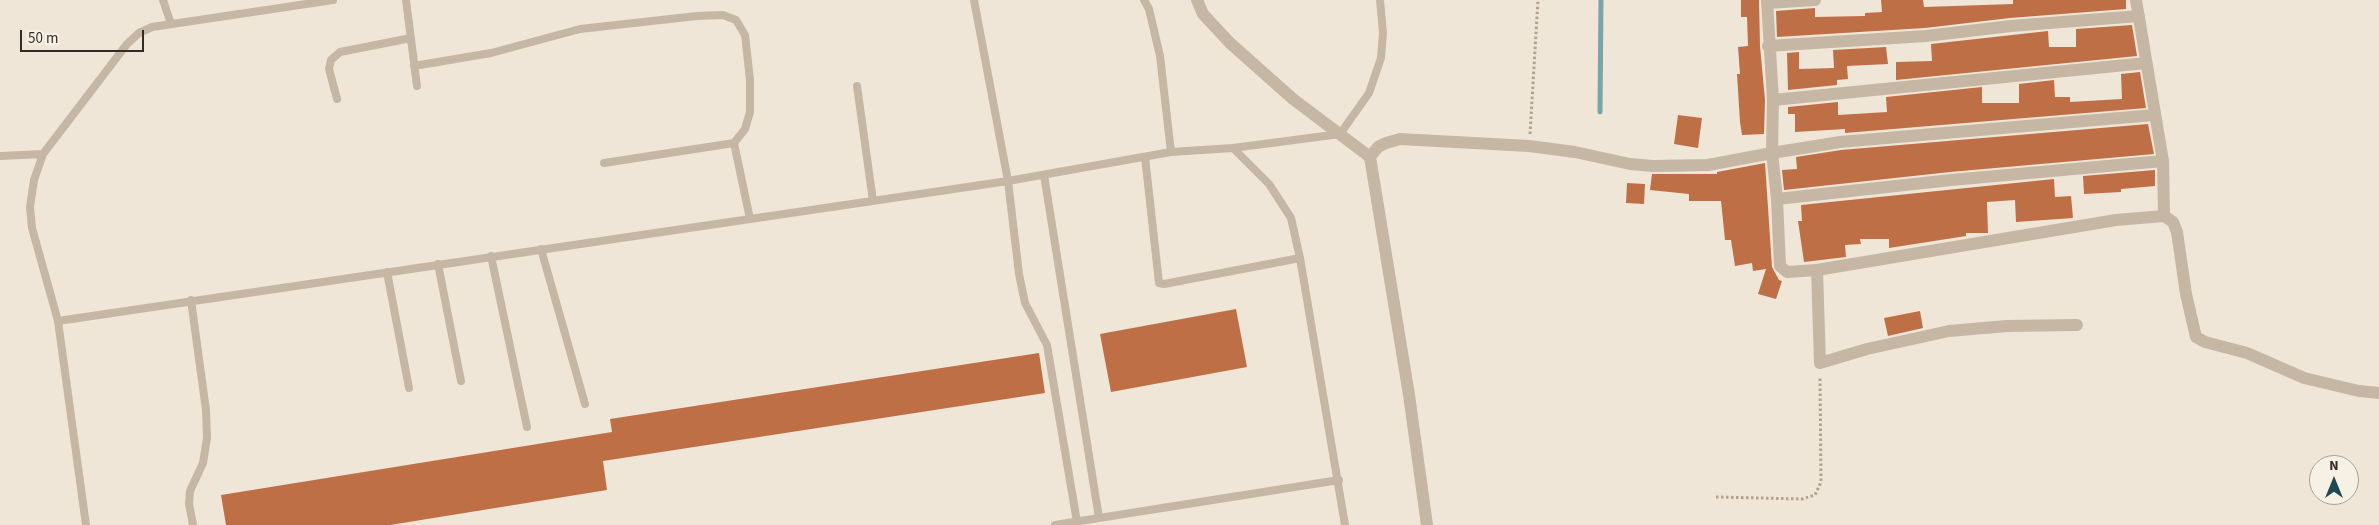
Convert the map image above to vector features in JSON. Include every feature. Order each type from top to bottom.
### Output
[{"type":"street","points":[[1197,0],[1203,14],[1214,28],[1293,99],[1370,157],[1409,395],[1427,525]]},
{"type":"street","points":[[1815,0],[1767,1],[1768,46],[1773,100],[1772,153],[1778,200],[1780,266],[1786,272],[1817,270],[2116,220],[2164,216],[2173,222],[2177,232],[2186,294],[2196,337],[2204,342],[2247,354],[2304,378],[2359,391],[2379,393]]},
{"type":"street","points":[[2136,0],[2163,161],[2164,216]]},
{"type":"street","points":[[1768,46],[1926,36],[2010,26],[2139,16]]},
{"type":"street","points":[[1773,100],[2146,63]]},
{"type":"street","points":[[1370,157],[1378,147],[1400,139],[1529,146],[1575,152],[1630,164],[1652,166],[1708,165],[1840,142],[2154,115]]},
{"type":"street","points":[[1778,200],[1951,180],[2163,161]]},
{"type":"street","points":[[1817,270],[1820,362],[1867,349],[1949,331],[2007,326],[2077,325]]},
{"type":"lane","points":[[163,0],[172,24]]},
{"type":"lane","points":[[86,525],[58,321],[32,228],[30,207],[34,180],[43,154],[127,44],[139,33],[152,27],[333,0]]},
{"type":"lane","points":[[406,0],[417,86]]},
{"type":"lane","points":[[974,0],[1008,181],[1019,274],[1025,303],[1047,345],[1076,522]]},
{"type":"lane","points":[[1144,0],[1149,9],[1160,56],[1171,152]]},
{"type":"lane","points":[[58,321],[1008,181],[1171,152],[1233,148],[1340,134],[1369,93],[1381,58],[1383,33],[1380,0]]},
{"type":"lane","points":[[414,66],[492,53],[580,29],[639,21],[723,15],[736,20],[745,34],[750,80],[750,112],[745,129],[734,143],[604,164]]},
{"type":"lane","points":[[337,99],[329,70],[330,60],[340,52],[411,38]]},
{"type":"lane","points":[[857,86],[873,201]]},
{"type":"lane","points":[[734,143],[750,219]]},
{"type":"lane","points":[[1233,148],[1269,184],[1291,218],[1300,258],[1345,525]]},
{"type":"lane","points":[[0,156],[43,154]]},
{"type":"lane","points":[[1144,157],[1159,283],[1164,284],[1300,258]]},
{"type":"lane","points":[[1044,175],[1099,518]]},
{"type":"lane","points":[[541,249],[584,404]]},
{"type":"lane","points":[[492,256],[527,427]]},
{"type":"lane","points":[[438,264],[461,381]]},
{"type":"lane","points":[[387,272],[409,388]]},
{"type":"lane","points":[[191,300],[206,410],[207,438],[203,463],[190,491],[188,504],[193,525]]},
{"type":"lane","points":[[1055,525],[1338,480]]},
{"type":"path","points":[[1529,146],[1538,0]]},
{"type":"path","points":[[1716,497],[1802,499],[1815,495],[1822,482],[1820,362]]},
{"type":"building","points":[[1741,0],[1759,0],[1760,46],[1765,100],[1764,134],[1742,135],[1737,74],[1740,74],[1738,47],[1748,46],[1747,17],[1741,17]]},
{"type":"building","points":[[1881,0],[1923,0],[1924,7],[2013,4],[2013,0],[2126,0],[2126,9],[2010,18],[1925,28],[1777,37],[1776,11],[1815,8],[1815,17],[1865,16],[1865,13],[1882,12]]},
{"type":"building","points":[[2132,25],[2137,56],[1896,80],[1896,62],[1932,61],[1931,44],[2048,31],[2049,47],[2076,47],[2076,29]]},
{"type":"building","points":[[1886,47],[1888,64],[1847,66],[1848,79],[1837,80],[1837,85],[1788,90],[1787,53],[1799,52],[1799,69],[1834,68],[1833,50]]},
{"type":"building","points":[[2140,72],[2146,108],[1845,133],[1845,129],[1795,132],[1795,114],[1788,114],[1788,107],[1838,102],[1838,115],[1887,112],[1886,97],[1982,87],[1982,103],[2019,103],[2019,84],[2054,80],[2055,97],[2070,97],[2070,102],[2122,99],[2121,74]]},
{"type":"building","points":[[1678,115],[1702,118],[1698,148],[1674,144]]},
{"type":"building","points":[[2148,124],[2154,154],[1950,172],[1784,190],[1782,170],[1797,169],[1796,157],[1841,150]]},
{"type":"building","points":[[1765,163],[1772,267],[1779,280],[1782,281],[1776,299],[1758,294],[1766,269],[1753,271],[1752,263],[1735,266],[1731,240],[1725,240],[1721,201],[1689,201],[1689,194],[1650,190],[1652,174],[1717,174],[1717,172]]},
{"type":"building","points":[[2155,170],[2155,186],[2121,189],[2121,192],[2084,194],[2083,176]]},
{"type":"building","points":[[2054,179],[2055,197],[2071,196],[2073,218],[2016,222],[2015,200],[1987,202],[1988,233],[1966,233],[1966,236],[1889,248],[1889,239],[1860,239],[1861,244],[1845,245],[1846,257],[1804,262],[1798,221],[1802,221],[1801,205]]},
{"type":"building","points":[[1627,183],[1645,184],[1644,204],[1626,203]]},
{"type":"building","points":[[1236,309],[1247,367],[1111,392],[1100,334]]},
{"type":"building","points":[[1920,311],[1923,328],[1888,336],[1884,318]]},
{"type":"building","points":[[1039,353],[1045,393],[603,461],[607,490],[390,525],[226,525],[221,495],[612,432],[610,419]]},
{"type":"waterway","points":[[1600,112],[1601,0]]}]
